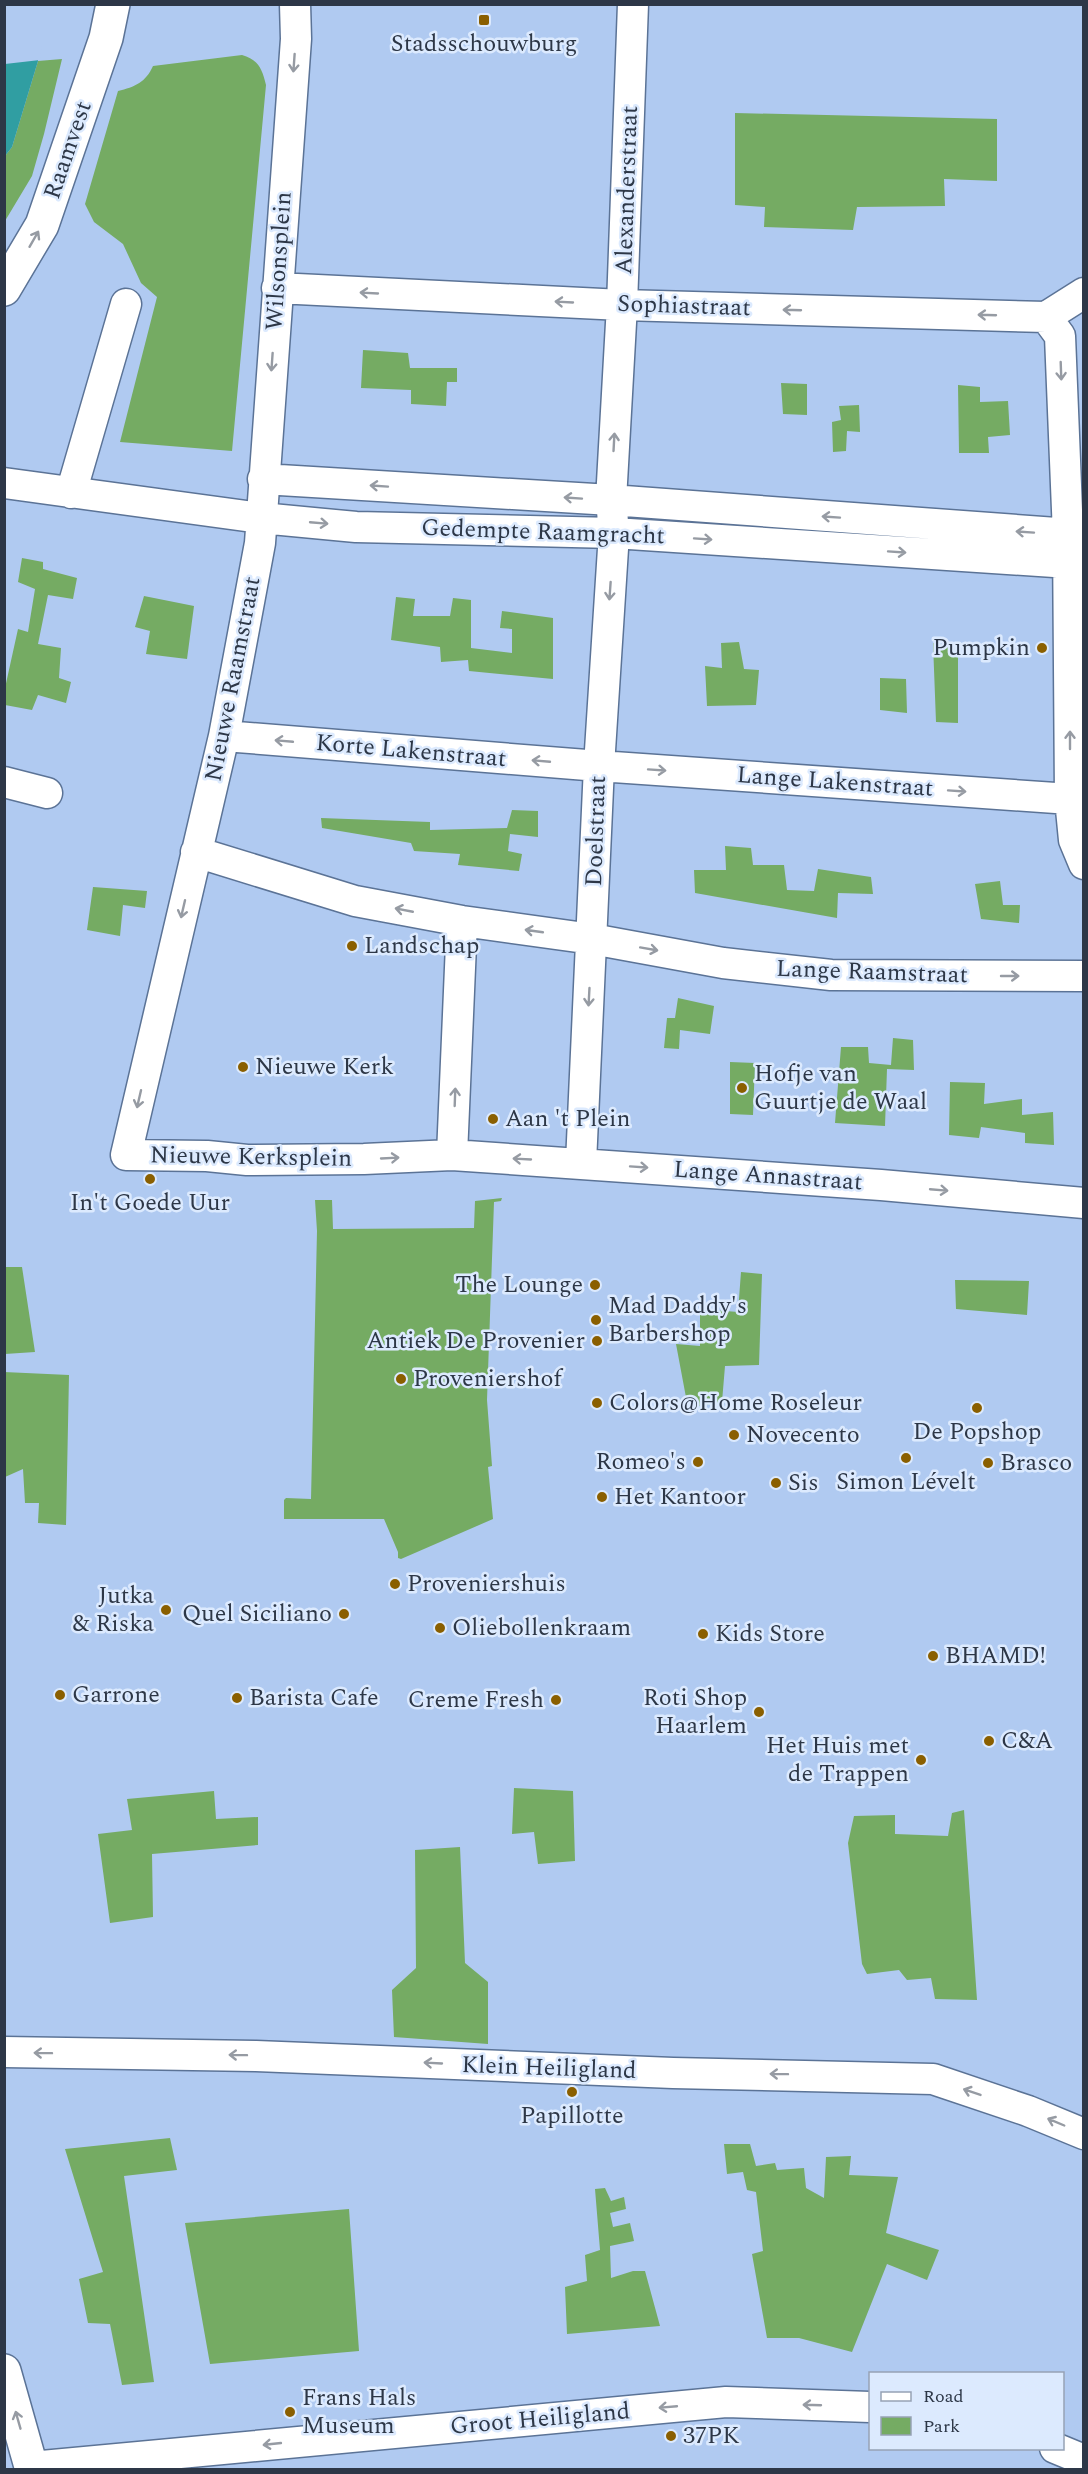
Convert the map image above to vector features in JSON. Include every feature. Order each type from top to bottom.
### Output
[{"type":"street","name":"Raamvest","points":[[4,289],[42,225],[106,38],[113,4]]},
{"type":"street","name":"Wilsonsplein","points":[[261,518],[296,39],[295,4]]},
{"type":"street","name":"Alexanderstraat","points":[[611,500],[622,305],[633,4]]},
{"type":"street","name":"Sophiastraat","points":[[277,288],[622,305],[1046,317]]},
{"type":"street","points":[[1083,293],[1046,317],[1060,336],[1076,550],[1070,799],[1074,840],[1083,864]]},
{"type":"street","points":[[71,493],[126,304]]},
{"type":"street","name":"Gedempte Raamgracht","points":[[263,479],[611,500],[1076,550]]},
{"type":"street","name":"Gedempte Raamgracht","points":[[4,483],[261,518],[356,527],[614,533],[1076,550]]},
{"type":"street","name":"Doelstraat","points":[[581,1163],[599,766],[614,533],[611,500]]},
{"type":"street","name":"Nieuwe Raamstraat","points":[[198,845],[224,736],[260,543],[261,518]]},
{"type":"street","name":"Korte Lakenstraat","points":[[224,736],[599,766]]},
{"type":"street","name":"Lange Lakenstraat","points":[[599,766],[1070,799]]},
{"type":"street","points":[[4,782],[47,793]]},
{"type":"street","points":[[198,845],[354,901],[462,921],[592,939]]},
{"type":"street","name":"Nieuwe Kerksplein","points":[[198,845],[126,1155],[248,1160],[364,1159],[452,1155]]},
{"type":"street","points":[[452,1155],[462,921]]},
{"type":"street","name":"Lange Raamstraat","points":[[592,939],[723,963],[831,975],[1083,976]]},
{"type":"street","name":"Lange Annastraat","points":[[452,1155],[881,1185],[1083,1203]]},
{"type":"street","name":"Klein Heiligland","points":[[4,2052],[256,2056],[650,2072],[933,2079],[1028,2110],[1083,2134]]},
{"type":"street","points":[[4,2371],[32,2468]]},
{"type":"street","name":"Groot Heiligland","points":[[32,2468],[726,2402],[869,2407]]},
{"type":"street","points":[[1060,2450],[1083,2460]]},
{"type":"green space","points":[[242,55],[252,59],[258,66],[266,85],[232,451],[120,442],[157,297],[141,283],[123,244],[94,222],[85,204],[118,91],[139,83],[153,66]]},
{"type":"green space","points":[[62,59],[32,176],[5,221],[5,156],[12,147],[38,61]]},
{"type":"green space","points":[[735,113],[997,119],[997,181],[944,179],[945,206],[857,207],[853,230],[764,227],[765,207],[735,205]]},
{"type":"green space","points":[[363,350],[408,353],[410,368],[457,368],[457,382],[447,382],[446,406],[411,404],[411,390],[361,388]]},
{"type":"green space","points":[[781,383],[807,384],[807,415],[783,414]]},
{"type":"green space","points":[[958,385],[980,387],[980,402],[1008,401],[1010,435],[988,437],[989,453],[959,453]]},
{"type":"green space","points":[[859,405],[860,432],[847,431],[846,451],[833,452],[832,422],[841,420],[839,406]]},
{"type":"green space","points":[[22,558],[43,562],[43,569],[77,578],[73,599],[48,595],[38,644],[61,648],[59,678],[71,682],[66,703],[38,695],[32,710],[5,705],[5,688],[18,629],[28,632],[35,589],[18,582]]},
{"type":"green space","points":[[144,596],[194,606],[187,659],[146,654],[150,631],[135,627]]},
{"type":"green space","points":[[396,597],[415,599],[413,616],[450,616],[453,598],[471,600],[471,648],[512,653],[512,629],[500,628],[502,611],[553,618],[553,679],[469,671],[468,660],[441,662],[440,647],[391,640]]},
{"type":"green space","points":[[739,642],[744,669],[759,670],[756,705],[707,706],[705,666],[722,668],[721,643]]},
{"type":"green space","points":[[933,643],[958,646],[958,723],[936,722]]},
{"type":"green space","points":[[880,678],[906,679],[907,713],[880,710]]},
{"type":"green space","points":[[512,810],[538,811],[538,837],[510,834],[508,851],[522,854],[519,871],[458,865],[460,854],[414,851],[411,843],[322,828],[321,818],[430,822],[430,830],[507,828]]},
{"type":"green space","points":[[725,846],[751,848],[753,865],[784,865],[787,890],[814,891],[818,869],[871,877],[873,894],[838,893],[837,918],[695,893],[694,870],[726,870]]},
{"type":"green space","points":[[1000,881],[1003,905],[1020,905],[1019,923],[981,919],[975,884]]},
{"type":"green space","points":[[93,887],[147,891],[145,908],[123,905],[120,936],[87,930]]},
{"type":"green space","points":[[678,998],[714,1006],[710,1034],[680,1030],[679,1049],[664,1048],[667,1018],[675,1018]]},
{"type":"green space","points":[[893,1038],[913,1040],[914,1070],[887,1069],[885,1126],[835,1123],[841,1047],[868,1047],[869,1063],[891,1065]]},
{"type":"green space","name":"Hofje van Guurtje de Waal","points":[[730,1062],[755,1063],[753,1115],[730,1114]]},
{"type":"green space","points":[[950,1082],[985,1083],[984,1104],[1022,1099],[1022,1115],[1053,1112],[1054,1145],[1025,1143],[1025,1133],[981,1127],[979,1138],[949,1135]]},
{"type":"green space","name":"Proveniershof","points":[[502,1198],[501,1201],[494,1202],[487,1400],[492,1466],[488,1467],[493,1519],[401,1559],[398,1558],[398,1552],[384,1519],[284,1519],[284,1500],[286,1498],[311,1499],[317,1231],[315,1200],[332,1200],[333,1229],[474,1228],[475,1201]]},
{"type":"green space","points":[[5,1267],[22,1267],[35,1352],[5,1354]]},
{"type":"green space","points":[[741,1272],[762,1274],[759,1365],[725,1366],[722,1402],[688,1408],[676,1344],[700,1346],[700,1309],[738,1312]]},
{"type":"green space","points":[[955,1280],[1029,1281],[1027,1315],[956,1309]]},
{"type":"green space","points":[[4,1372],[69,1375],[66,1525],[38,1523],[39,1503],[25,1503],[23,1469],[5,1477]]},
{"type":"green space","points":[[514,1788],[573,1791],[575,1861],[538,1864],[534,1832],[512,1834]]},
{"type":"green space","points":[[214,1791],[216,1819],[258,1817],[258,1845],[152,1854],[153,1917],[110,1923],[98,1834],[132,1830],[127,1799]]},
{"type":"green space","points":[[964,1810],[977,2000],[935,1999],[931,1978],[907,1980],[899,1970],[867,1974],[862,1964],[848,1843],[854,1816],[895,1815],[895,1834],[948,1836],[952,1813]]},
{"type":"green space","points":[[460,1847],[465,1963],[488,1982],[488,2044],[394,2037],[392,1990],[416,1968],[415,1850]]},
{"type":"green space","points":[[170,2138],[177,2170],[124,2176],[154,2382],[122,2385],[110,2324],[88,2323],[79,2279],[103,2272],[65,2149]]},
{"type":"green space","points":[[724,2144],[750,2144],[756,2166],[775,2163],[777,2170],[804,2168],[806,2188],[824,2198],[826,2157],[851,2156],[849,2175],[898,2177],[886,2233],[939,2250],[927,2280],[887,2264],[852,2352],[799,2338],[767,2338],[752,2254],[763,2251],[756,2192],[747,2190],[743,2172],[727,2174]]},
{"type":"green space","points":[[605,2188],[611,2201],[624,2197],[626,2209],[610,2213],[613,2227],[630,2223],[634,2241],[610,2246],[611,2278],[633,2271],[645,2271],[660,2326],[567,2334],[565,2287],[587,2281],[585,2255],[600,2250],[595,2189]]},
{"type":"green space","points":[[349,2209],[359,2351],[210,2364],[185,2223]]},
{"type":"shaded area","points":[[5,5],[45,5],[38,61],[12,147],[5,156]]},
{"type":"pier","points":[[5,4],[47,5],[40,60],[5,64]]},
{"type":"place","name":"Stadsschouwburg","points":[[484,20]]},
{"type":"place","name":"Pumpkin","points":[[1042,648]]},
{"type":"place","name":"Landschap","points":[[352,946]]},
{"type":"place","name":"Nieuwe Kerk","points":[[243,1067]]},
{"type":"place","name":"Hofje van Guurtje de Waal","points":[[742,1088]]},
{"type":"place","name":"Aan 't Plein","points":[[493,1119]]},
{"type":"place","name":"In't Goede Uur","points":[[150,1179]]},
{"type":"place","name":"The Lounge","points":[[595,1285]]},
{"type":"place","name":"Mad Daddy's Barbershop","points":[[596,1320]]},
{"type":"place","name":"Antiek De Provenier","points":[[597,1341]]},
{"type":"place","name":"Proveniershof","points":[[401,1379]]},
{"type":"place","name":"Colors@Home Roseleur","points":[[597,1403]]},
{"type":"place","name":"De Popshop","points":[[977,1408]]},
{"type":"place","name":"Novecento","points":[[734,1435]]},
{"type":"place","name":"Simon Lévelt","points":[[906,1458]]},
{"type":"place","name":"Romeo's","points":[[698,1462]]},
{"type":"place","name":"Brasco","points":[[988,1463]]},
{"type":"place","name":"Sis","points":[[776,1483]]},
{"type":"place","name":"Het Kantoor","points":[[602,1497]]},
{"type":"place","name":"Proveniershuis","points":[[395,1584]]},
{"type":"place","name":"Jutka & Riska","points":[[166,1610]]},
{"type":"place","name":"Quel Siciliano","points":[[344,1614]]},
{"type":"place","name":"Oliebollenkraam","points":[[440,1628]]},
{"type":"place","name":"Kids Store","points":[[703,1634]]},
{"type":"place","name":"BHAMD!","points":[[933,1656]]},
{"type":"place","name":"Garrone","points":[[60,1695]]},
{"type":"place","name":"Barista Cafe","points":[[237,1698]]},
{"type":"place","name":"Creme Fresh","points":[[556,1700]]},
{"type":"place","name":"Roti Shop Haarlem","points":[[759,1712]]},
{"type":"place","name":"C&A","points":[[989,1741]]},
{"type":"place","name":"Het Huis met de Trappen","points":[[921,1760]]},
{"type":"place","name":"Papillotte","points":[[572,2092]]},
{"type":"place","name":"Frans Hals Museum","points":[[290,2412]]},
{"type":"place","name":"37PK","points":[[671,2436]]}]
